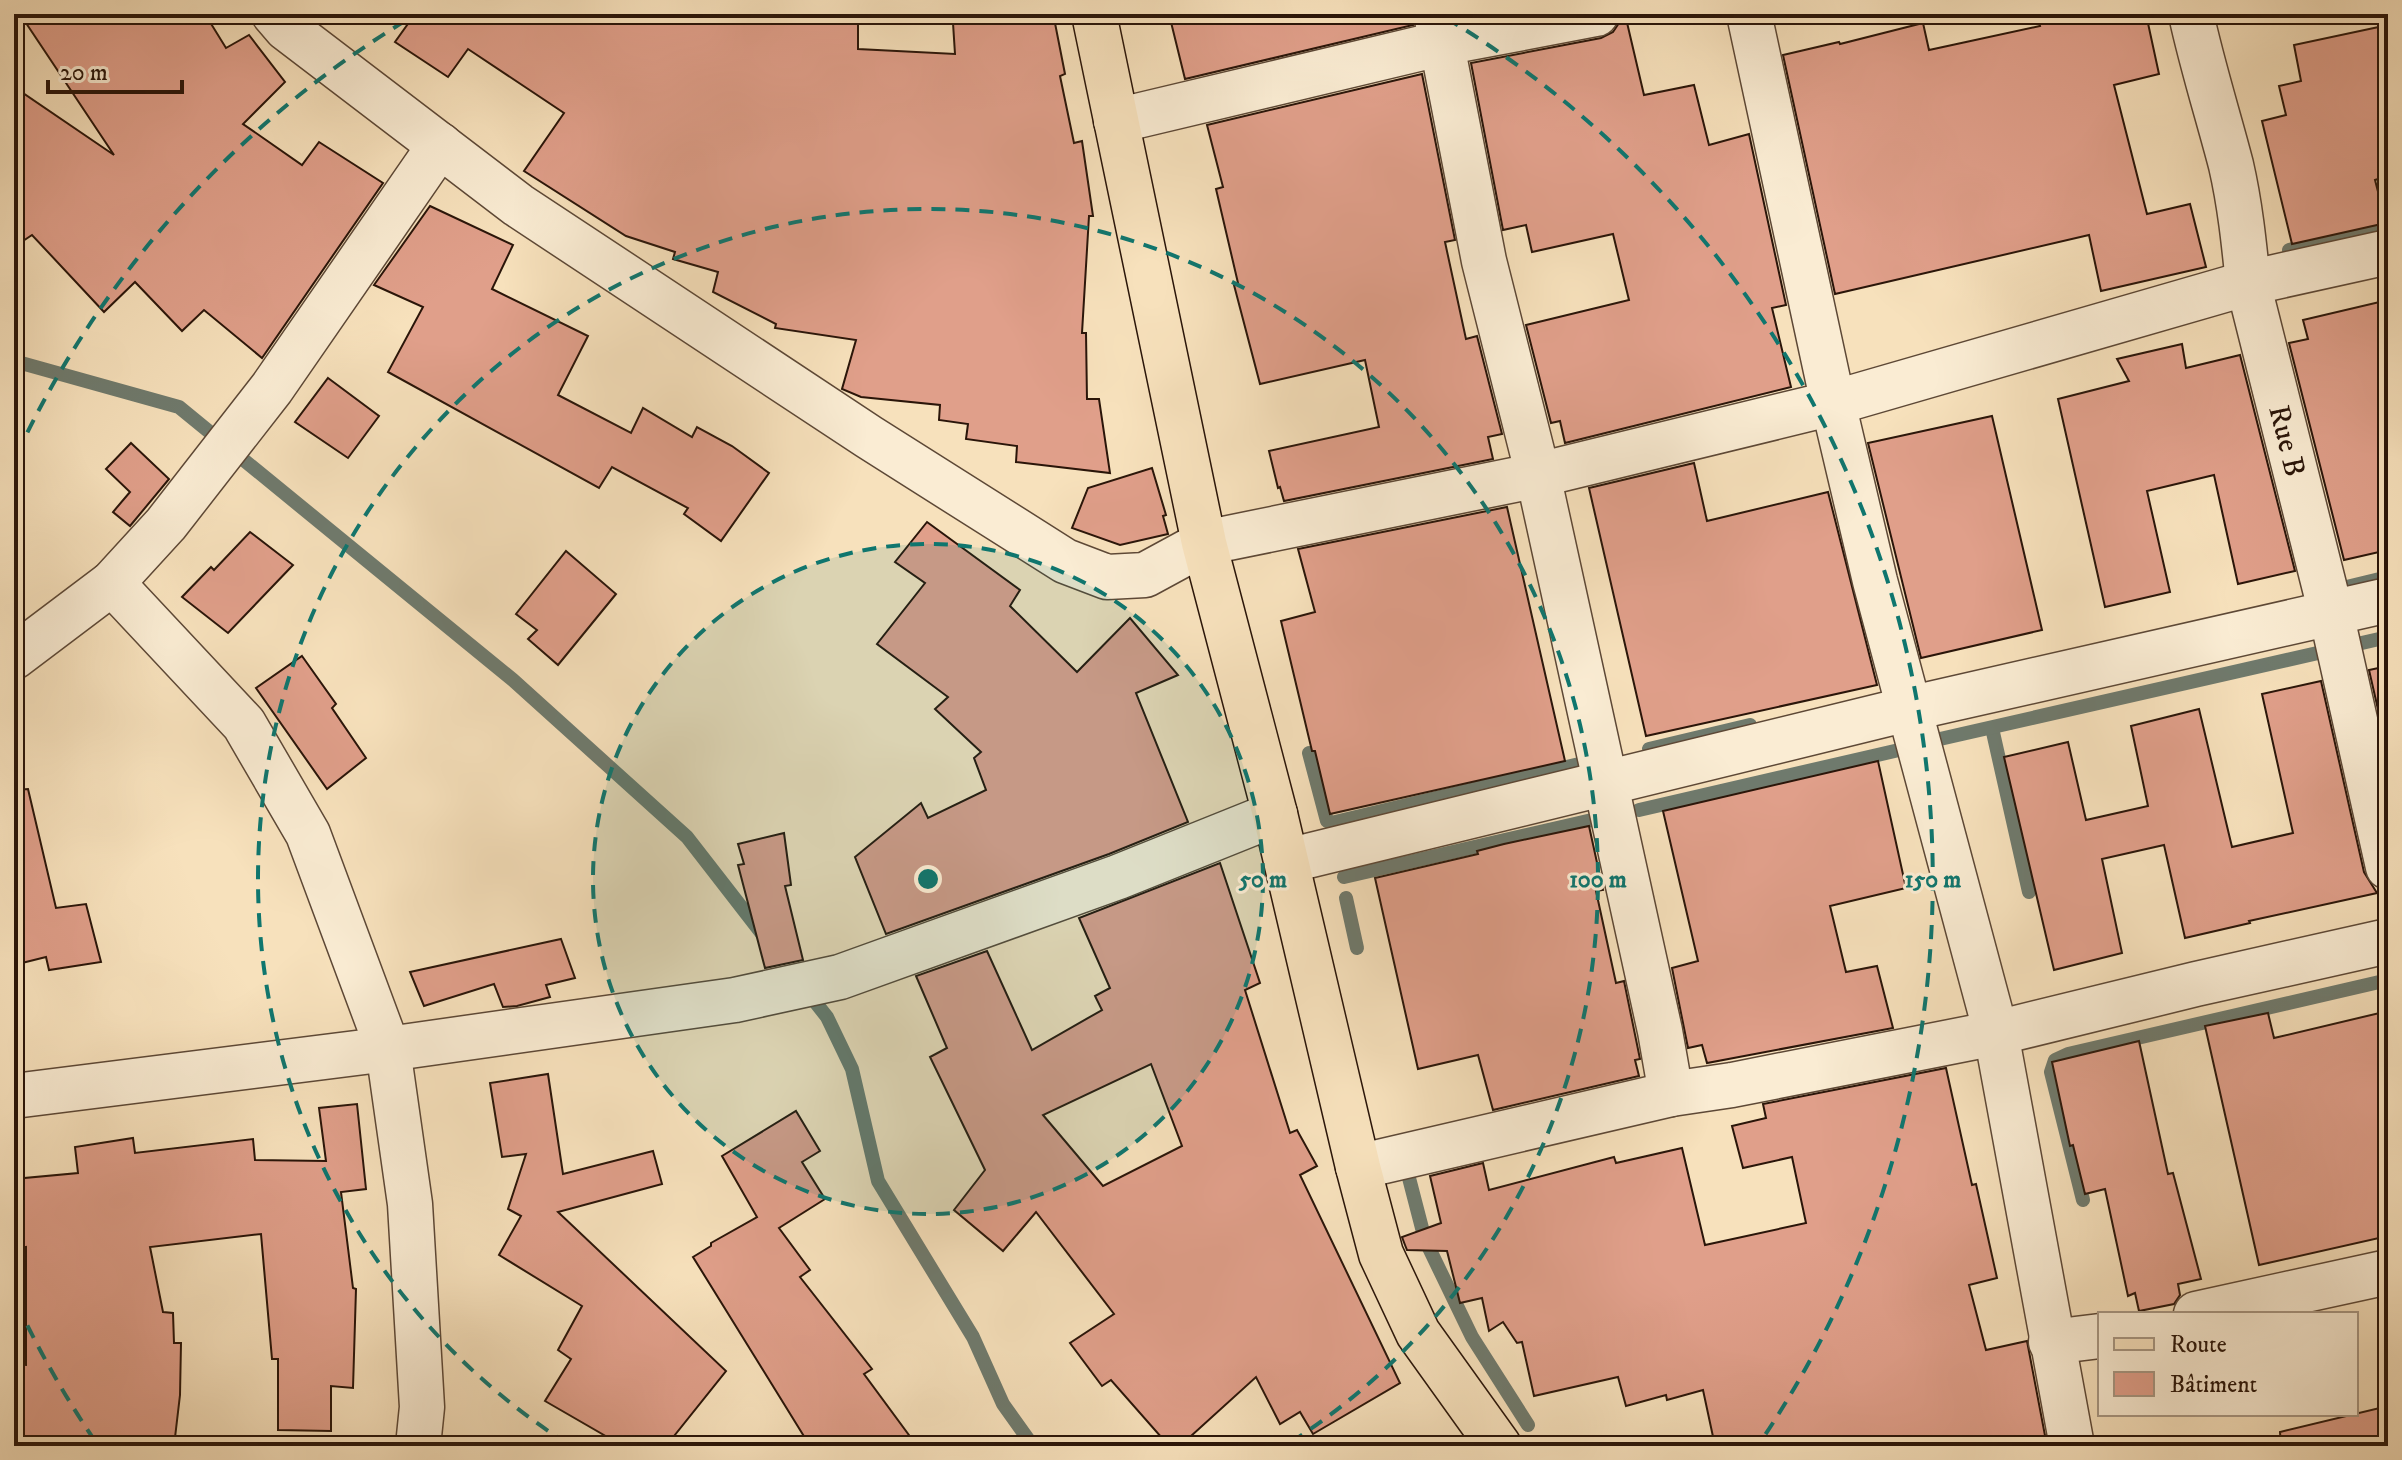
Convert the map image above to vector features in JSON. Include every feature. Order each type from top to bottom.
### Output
[{"type":"main road","points":[[1094,14],[1204,543],[1287,861],[1381,1254],[1418,1333],[1499,1446]]},
{"type":"street","points":[[274,14],[286,28],[518,205],[869,437],[1065,561],[1107,577],[1145,575],[1204,543],[1538,475],[1833,403],[2248,283],[2388,252]]},
{"type":"street","points":[[1116,121],[1439,29],[1596,14]]},
{"type":"street","points":[[1749,14],[1833,403],[1908,709],[1996,1033],[2072,1446]]},
{"type":"street","name":"Rue B","points":[[2191,14],[2231,167],[2244,235],[2248,283],[2331,613],[2388,867]]},
{"type":"street","points":[[1439,29],[1484,261],[1538,475],[1660,1031],[1671,1094]]},
{"type":"street","points":[[14,657],[112,583],[166,524],[272,388],[440,145]]},
{"type":"street","points":[[112,583],[244,724],[308,834],[388,1049],[410,1204],[422,1407],[418,1446]]},
{"type":"street","points":[[1287,861],[1603,781],[2388,600]]},
{"type":"street","points":[[14,1096],[388,1049],[735,1000],[840,977],[1118,877],[1275,814]]},
{"type":"street","points":[[1358,1167],[1671,1094],[1732,1085],[1996,1033],[2388,941]]},
{"type":"street","points":[[2205,1312],[2388,1272]]},
{"type":"street","points":[[2051,1342],[2098,1336]]},
{"type":"building","points":[[20,14],[205,14],[226,48],[249,35],[285,82],[243,124],[302,165],[319,142],[383,183],[262,358],[204,310],[182,331],[135,282],[104,312],[32,235],[14,247],[14,87],[114,155]]},
{"type":"building","points":[[415,14],[858,15],[858,49],[955,54],[953,23],[1054,18],[1065,74],[1060,76],[1074,143],[1082,141],[1093,216],[1089,216],[1082,333],[1086,333],[1087,399],[1099,399],[1110,473],[1016,462],[1017,446],[966,439],[968,424],[939,420],[940,405],[861,397],[842,389],[856,340],[775,328],[776,324],[713,292],[718,272],[673,259],[675,252],[626,236],[524,171],[564,113],[468,49],[448,77],[395,42]]},
{"type":"building","points":[[1169,14],[1412,14],[1413,25],[1185,79]]},
{"type":"building","points":[[1620,14],[1625,14],[1644,95],[1694,85],[1709,145],[1749,134],[1786,305],[1772,308],[1791,387],[1565,443],[1560,421],[1551,423],[1526,325],[1629,300],[1613,234],[1532,252],[1526,225],[1503,230],[1471,63],[1601,38],[1613,32]]},
{"type":"building","points":[[2037,14],[2099,14],[2101,22],[2146,14],[2159,74],[2114,85],[2147,214],[2190,204],[2206,267],[2101,291],[2089,235],[1835,294],[1783,55],[1923,23],[1929,50],[2040,26]]},
{"type":"building","points":[[2388,25],[2388,176],[2375,180],[2386,223],[2292,244],[2262,121],[2286,115],[2279,86],[2301,81],[2294,45]]},
{"type":"building","points":[[1422,74],[1455,240],[1445,242],[1466,339],[1477,336],[1502,434],[1488,437],[1493,459],[1284,501],[1269,451],[1379,427],[1365,360],[1260,384],[1234,285],[1238,283],[1216,189],[1223,187],[1207,125]]},
{"type":"building","points":[[430,206],[513,245],[492,289],[588,336],[558,395],[631,433],[643,408],[692,437],[697,427],[732,446],[769,473],[721,541],[684,514],[688,508],[612,467],[599,488],[388,372],[423,307],[374,285]]},
{"type":"building","points":[[2388,300],[2388,550],[2344,560],[2289,343],[2308,339],[2303,320]]},
{"type":"building","points":[[2182,344],[2186,368],[2240,355],[2295,571],[2238,584],[2214,475],[2147,491],[2170,592],[2105,607],[2058,399],[2129,381],[2117,359]]},
{"type":"building","points":[[328,378],[379,416],[348,458],[295,422]]},
{"type":"building","points":[[1992,416],[2042,630],[1921,658],[1868,443]]},
{"type":"building","points":[[131,443],[169,479],[130,526],[113,512],[130,492],[106,469]]},
{"type":"building","points":[[1694,463],[1707,521],[1828,492],[1877,685],[1646,736],[1589,488]]},
{"type":"building","points":[[1152,468],[1166,515],[1163,516],[1168,534],[1120,545],[1072,528],[1088,488]]},
{"type":"building","points":[[1507,507],[1565,761],[1330,814],[1281,621],[1315,612],[1298,549]]},
{"type":"building","points":[[927,522],[1020,590],[1010,606],[1077,672],[1130,618],[1178,675],[1136,693],[1188,822],[1109,854],[886,934],[855,857],[921,803],[928,818],[986,790],[974,758],[981,752],[935,709],[948,697],[877,644],[925,583],[895,562]]},
{"type":"building","points":[[250,532],[293,565],[228,633],[182,597],[211,567],[214,570]]},
{"type":"building","points":[[566,551],[616,594],[558,665],[528,639],[537,630],[516,614]]},
{"type":"building","points":[[302,656],[336,704],[332,708],[366,758],[327,789],[256,688]]},
{"type":"building","points":[[2388,666],[2388,753],[2369,670]]},
{"type":"building","points":[[2321,681],[2364,872],[2377,893],[2185,938],[2164,845],[2102,859],[2122,953],[2054,970],[2004,757],[2068,742],[2086,820],[2148,806],[2131,726],[2199,709],[2232,847],[2293,833],[2262,694]]},
{"type":"building","points":[[1878,761],[1906,888],[1830,906],[1846,972],[1877,966],[1893,1028],[1707,1063],[1702,1045],[1688,1048],[1672,968],[1698,961],[1663,811]]},
{"type":"building","points":[[28,789],[56,908],[86,904],[101,962],[49,970],[46,957],[14,965],[14,790]]},
{"type":"building","points":[[1589,826],[1603,890],[1596,891],[1616,983],[1624,981],[1640,1059],[1635,1060],[1639,1076],[1493,1110],[1478,1055],[1418,1069],[1375,878],[1478,854],[1477,851],[1504,844]]},
{"type":"building","points":[[784,833],[791,885],[785,886],[803,960],[765,968],[738,865],[744,864],[738,844]]},
{"type":"building","points":[[1220,863],[1260,983],[1245,990],[1290,1133],[1297,1130],[1317,1166],[1300,1175],[1400,1383],[1313,1434],[1300,1412],[1280,1424],[1256,1377],[1180,1446],[1169,1446],[1111,1380],[1102,1386],[1070,1343],[1114,1314],[1036,1212],[1003,1251],[954,1210],[985,1170],[930,1057],[947,1048],[916,976],[987,951],[1032,1050],[1102,1010],[1095,996],[1110,988],[1079,918]],"holes":[[[1151,1064],[1182,1146],[1103,1186],[1043,1115]]]},
{"type":"building","points":[[561,939],[575,978],[546,985],[550,997],[517,1006],[503,1007],[494,984],[424,1006],[410,972]]},
{"type":"building","points":[[2388,1011],[2388,1236],[2259,1265],[2205,1026],[2268,1013],[2274,1038]]},
{"type":"building","points":[[2139,1041],[2168,1174],[2173,1173],[2201,1279],[2178,1284],[2180,1295],[2174,1304],[2139,1311],[2135,1293],[2128,1296],[2105,1189],[2085,1194],[2073,1145],[2070,1146],[2052,1062]]},
{"type":"building","points":[[1946,1068],[1997,1278],[1969,1285],[1986,1350],[2027,1341],[2047,1446],[1715,1446],[1703,1390],[1667,1400],[1666,1395],[1626,1406],[1618,1377],[1534,1396],[1522,1342],[1517,1343],[1503,1322],[1489,1331],[1482,1298],[1460,1303],[1447,1251],[1407,1250],[1402,1237],[1441,1223],[1430,1176],[1483,1163],[1489,1190],[1614,1157],[1616,1163],[1682,1148],[1705,1245],[1806,1223],[1792,1157],[1743,1168],[1732,1126],[1766,1118],[1763,1104]]},
{"type":"building","points":[[548,1074],[563,1174],[653,1151],[662,1184],[558,1212],[726,1371],[666,1446],[623,1446],[545,1401],[571,1359],[558,1350],[582,1306],[499,1255],[521,1216],[508,1209],[526,1154],[502,1157],[490,1083]]},
{"type":"building","points":[[357,1104],[366,1189],[341,1192],[353,1288],[356,1289],[353,1388],[331,1386],[331,1431],[278,1430],[278,1359],[272,1359],[261,1234],[150,1247],[163,1312],[173,1313],[174,1343],[181,1343],[180,1395],[174,1446],[14,1446],[14,1364],[26,1365],[26,1247],[14,1249],[14,1179],[78,1173],[75,1147],[133,1138],[135,1153],[253,1139],[255,1160],[326,1161],[319,1108]]},
{"type":"building","points":[[796,1111],[820,1151],[802,1162],[825,1199],[779,1228],[810,1270],[800,1277],[872,1369],[864,1374],[917,1446],[810,1446],[693,1257],[757,1217],[722,1156]]},
{"type":"building","points":[[2388,1406],[2388,1446],[2281,1446],[2280,1432],[2358,1416],[2358,1413]]},
{"type":"waterway","points":[[2289,250],[2388,225]]},
{"type":"waterway","points":[[14,361],[179,407],[513,680],[687,837],[763,935]]},
{"type":"waterway","points":[[2330,591],[2388,577]]},
{"type":"waterway","points":[[1940,739],[2388,637]]},
{"type":"waterway","points":[[1649,749],[1750,725]]},
{"type":"waterway","points":[[1992,728],[2029,892]]},
{"type":"waterway","points":[[1639,810],[1899,750]]},
{"type":"waterway","points":[[1309,753],[1327,821]]},
{"type":"waterway","points":[[1331,823],[1592,761]]},
{"type":"waterway","points":[[1344,877],[1605,817]]},
{"type":"waterway","points":[[1346,898],[1357,948]]},
{"type":"waterway","points":[[2083,1200],[2051,1072],[2055,1060],[2068,1054],[2388,980]]},
{"type":"waterway","points":[[805,989],[827,1017],[852,1069],[878,1181],[973,1337],[1003,1404],[1033,1446]]},
{"type":"waterway","points":[[1409,1178],[1423,1232]]},
{"type":"waterway","points":[[1429,1248],[1472,1337],[1528,1425]]}]
